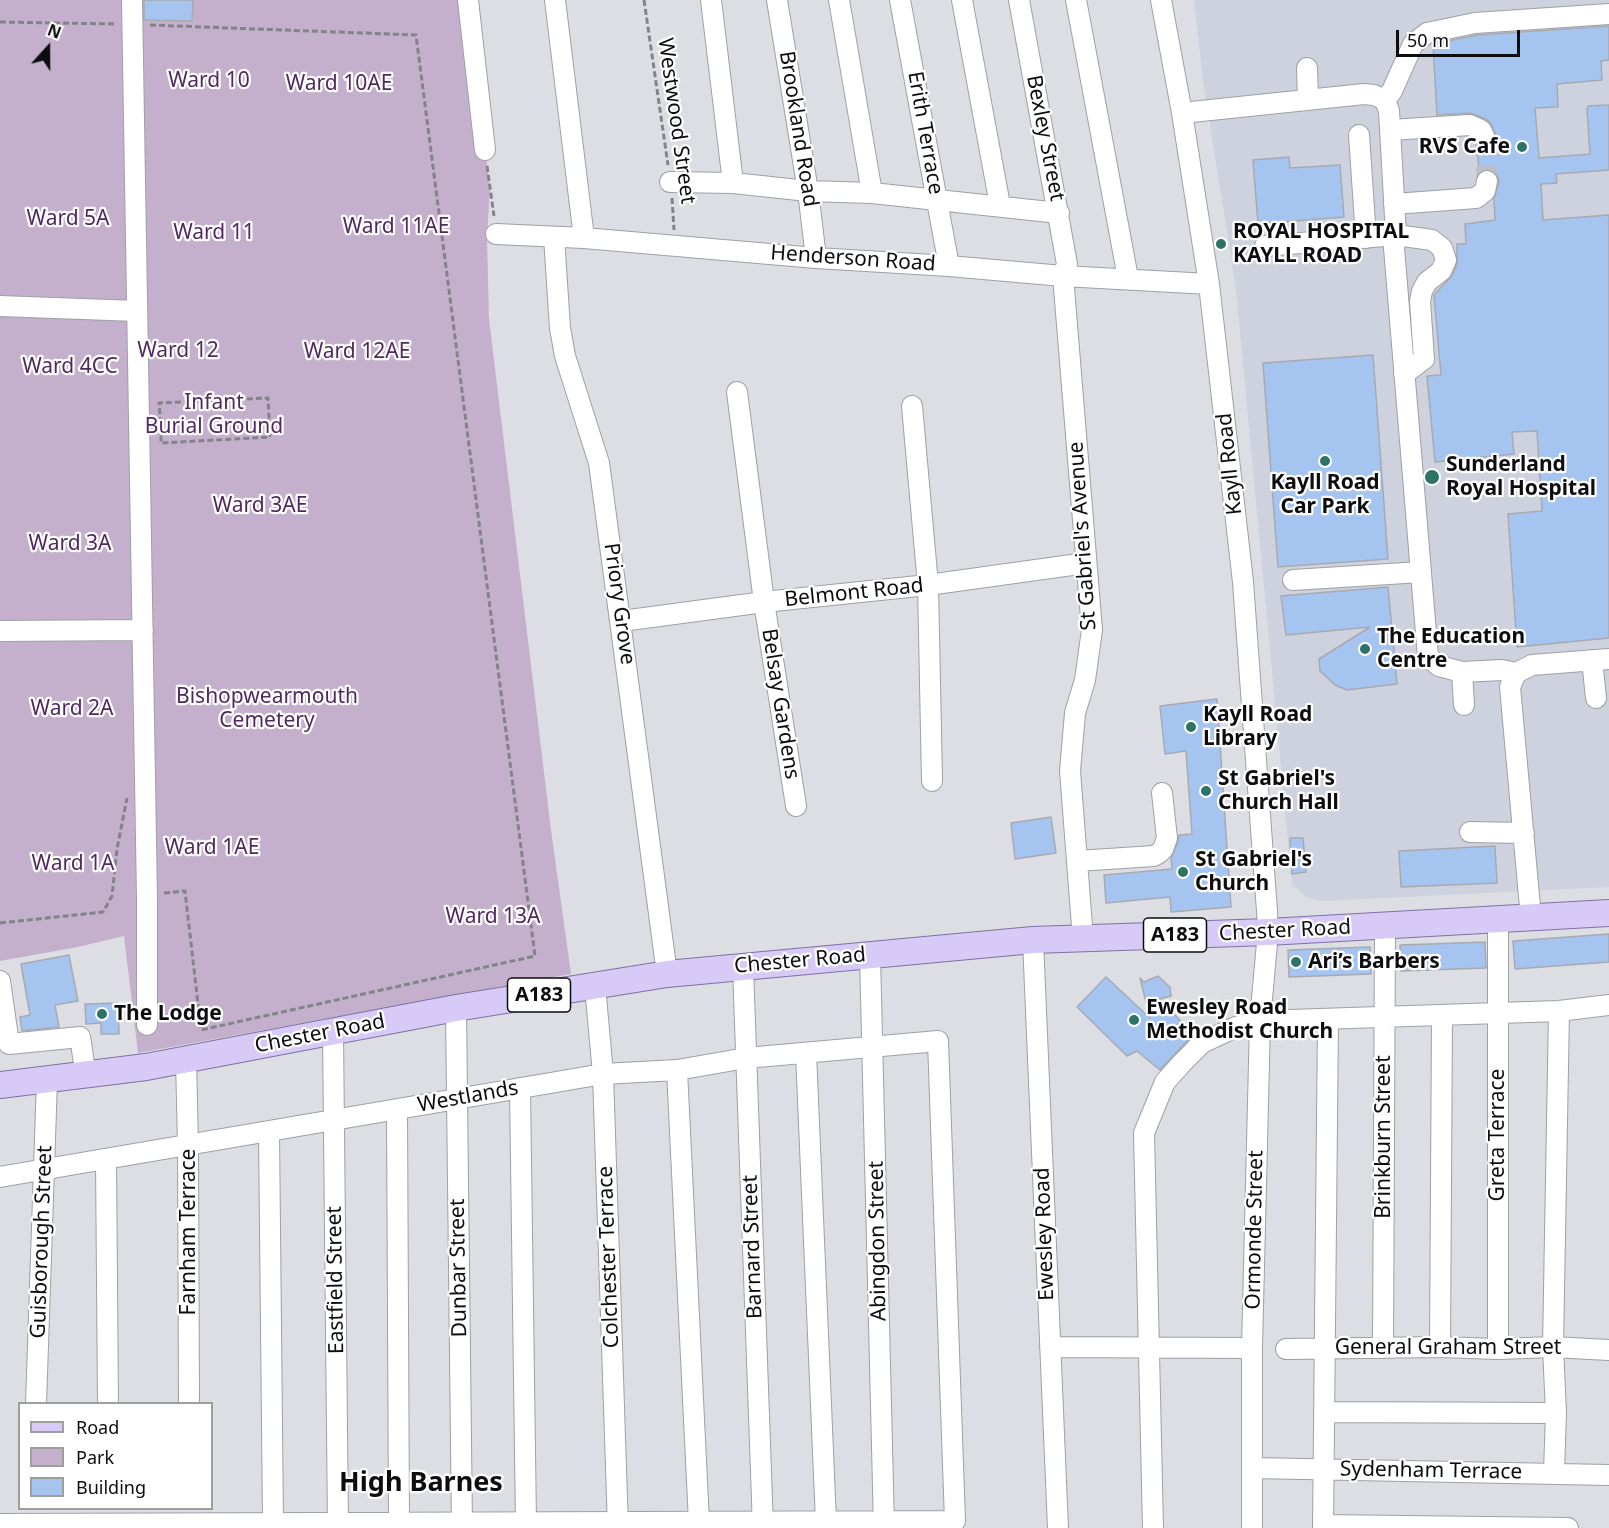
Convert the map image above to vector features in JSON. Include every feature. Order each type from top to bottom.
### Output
[{"type":"main road","name":"Chester Road","points":[[0,1085],[86,1076],[186,1060],[456,1008],[667,974],[1033,940],[1268,932],[1498,921],[1609,913]]},
{"type":"street","points":[[132,0],[147,894],[147,1025]]},
{"type":"street","points":[[468,0],[485,150]]},
{"type":"street","points":[[555,0],[584,238]]},
{"type":"street","points":[[711,0],[733,183]]},
{"type":"street","name":"Brookland Road","points":[[777,0],[808,191],[816,258]]},
{"type":"street","points":[[839,0],[872,193]]},
{"type":"street","name":"Erith Terrace","points":[[900,0],[949,266]]},
{"type":"street","points":[[962,0],[1000,205]]},
{"type":"street","name":"Bexley Street","points":[[1019,0],[1059,213],[1067,264],[1063,276]]},
{"type":"street","points":[[1076,0],[1128,278]]},
{"type":"street","name":"Kayll Road","points":[[1161,0],[1182,113],[1209,284],[1243,582],[1268,932]]},
{"type":"street","points":[[1385,100],[1392,91],[1413,44],[1427,33],[1475,23],[1609,14]]},
{"type":"street","points":[[1307,68],[1308,100]]},
{"type":"street","points":[[1182,113],[1364,94],[1385,100],[1389,111],[1396,235],[1394,248],[1428,657],[1440,666],[1462,672],[1502,670],[1516,674]]},
{"type":"street","points":[[1390,130],[1470,125],[1484,135]]},
{"type":"street","points":[[1359,135],[1366,238]]},
{"type":"street","points":[[1394,204],[1476,198],[1485,191],[1487,181]]},
{"type":"street","points":[[670,182],[733,183],[808,191],[872,193],[1059,213]]},
{"type":"street","name":"Henderson Road","points":[[496,234],[584,238],[1063,276],[1209,284]]},
{"type":"street","points":[[1265,246],[1396,235],[1432,240],[1442,248],[1446,260],[1441,271],[1427,282],[1420,301],[1424,359],[1404,374]]},
{"type":"street","name":"Priory Grove","points":[[554,237],[560,328],[574,386],[590,429],[599,463],[622,621],[667,974]]},
{"type":"street","name":"St Gabriel's Avenue","points":[[1063,276],[1092,630],[1085,680],[1075,713],[1070,771],[1083,939]]},
{"type":"street","points":[[0,306],[137,311]]},
{"type":"street","name":"Belsay Gardens","points":[[736,392],[764,602],[796,806]]},
{"type":"street","points":[[912,406],[927,585],[932,781]]},
{"type":"street","name":"Belmont Road","points":[[622,621],[764,602],[927,585],[1086,563]]},
{"type":"street","points":[[1293,580],[1421,572]]},
{"type":"street","points":[[0,631],[142,630]]},
{"type":"street","points":[[1531,918],[1510,687],[1516,674],[1532,664],[1601,660],[1596,698]]},
{"type":"street","points":[[1462,672],[1464,705]]},
{"type":"street","points":[[1077,861],[1159,853],[1167,838],[1162,793]]},
{"type":"street","points":[[1470,832],[1524,833]]},
{"type":"street","name":"Greta Terrace","points":[[1498,921],[1498,1349]]},
{"type":"street","name":"Brinkburn Street","points":[[1383,1348],[1385,926]]},
{"type":"street","name":"Ormonde Street","points":[[1252,1528],[1252,1348],[1260,1021],[1268,932]]},
{"type":"street","name":"Ewesley Road","points":[[1033,940],[1058,1528]]},
{"type":"street","name":"Abingdon Street","points":[[870,955],[885,1525]]},
{"type":"street","name":"Barnard Street","points":[[742,967],[763,1525]]},
{"type":"street","points":[[0,981],[9,1044],[80,1037],[86,1076]]},
{"type":"street","name":"Colchester Terrace","points":[[595,986],[603,1074],[618,1525]]},
{"type":"street","points":[[1153,1528],[1144,1133],[1165,1082],[1202,1043],[1236,1027],[1260,1021],[1558,1011],[1609,1005]]},
{"type":"street","name":"Dunbar Street","points":[[456,1008],[462,1525]]},
{"type":"street","points":[[1554,1473],[1556,1413],[1553,1347],[1558,1011]]},
{"type":"street","points":[[1440,1347],[1442,1016]]},
{"type":"street","points":[[1328,1019],[1323,1527],[1568,1528]]},
{"type":"street","name":"Eastfield Street","points":[[333,1031],[338,1526]]},
{"type":"street","name":"Westlands","points":[[0,1177],[603,1074],[677,1070],[746,1058],[938,1041],[955,1521],[885,1525]]},
{"type":"street","points":[[806,1053],[826,1522]]},
{"type":"street","name":"Farnham Terrace","points":[[186,1060],[189,1145],[189,1402]]},
{"type":"street","points":[[677,1070],[699,1522]]},
{"type":"street","name":"Guisborough Street","points":[[36,1402],[47,1080]]},
{"type":"street","points":[[520,1088],[526,1523]]},
{"type":"street","points":[[397,1109],[399,1523]]},
{"type":"street","points":[[269,1131],[273,1523]]},
{"type":"street","points":[[106,1159],[108,1402]]},
{"type":"street","points":[[1050,1347],[1252,1348]]},
{"type":"street","name":"General Graham Street","points":[[1286,1349],[1553,1347],[1609,1350]]},
{"type":"street","points":[[1324,1412],[1556,1413]]},
{"type":"street","name":"Sydenham Terrace","points":[[1252,1468],[1609,1475]]},
{"type":"street","points":[[0,1524],[109,1516],[338,1526],[399,1523],[618,1525],[699,1522],[763,1525],[826,1522],[885,1525]]},
{"type":"path","name":"Westwood Street","points":[[644,0],[670,182],[676,246]]},
{"type":"path","points":[[0,21],[416,35],[535,956],[201,1029],[185,891],[147,894]]},
{"type":"path","points":[[485,150],[496,234]]},
{"type":"path","points":[[268,398],[270,437],[161,443],[161,427],[159,403],[268,398]]},
{"type":"path","points":[[139,427],[161,427]]},
{"type":"path","points":[[0,923],[102,912],[112,896],[126,799],[145,788]]},
{"type":"shaded area","name":"Sunderland Royal Hospital","points":[[1194,0],[1609,0],[1609,887],[1321,901],[1306,897],[1292,884],[1236,289],[1203,81]]},
{"type":"green space","name":"Bishopwearmouth Cemetery","points":[[0,0],[468,0],[490,189],[487,238],[489,319],[551,830],[571,974],[138,1053],[124,936],[0,961]]},
{"type":"building","points":[[144,0],[193,0],[192,21],[144,20]]},
{"type":"building","points":[[1609,26],[1609,60],[1601,61],[1602,80],[1557,84],[1558,107],[1535,108],[1539,158],[1590,154],[1588,106],[1609,105],[1609,170],[1556,174],[1557,183],[1541,184],[1543,220],[1609,215],[1609,638],[1517,647],[1508,514],[1542,511],[1537,431],[1512,432],[1514,454],[1435,462],[1427,376],[1441,375],[1434,295],[1452,276],[1457,264],[1457,244],[1466,244],[1465,224],[1495,220],[1494,198],[1499,183],[1498,177],[1489,169],[1479,172],[1477,146],[1489,147],[1494,142],[1496,136],[1491,124],[1486,119],[1470,113],[1437,115],[1433,44],[1477,35]]},
{"type":"building","points":[[1289,157],[1290,168],[1340,165],[1344,217],[1258,224],[1253,160]]},
{"type":"building","name":"Kayll Road Car Park","points":[[1373,355],[1388,559],[1278,567],[1263,363]]},
{"type":"building","name":"The Education Centre","points":[[1388,587],[1397,684],[1347,690],[1335,685],[1320,671],[1319,659],[1370,627],[1286,635],[1281,596]]},
{"type":"building","points":[[1217,699],[1231,907],[1171,912],[1170,897],[1106,903],[1104,875],[1172,869],[1171,858],[1179,835],[1192,834],[1186,751],[1165,754],[1160,706]]},
{"type":"building","points":[[1051,817],[1056,853],[1015,859],[1011,823]]},
{"type":"building","points":[[1290,838],[1303,838],[1306,872],[1292,874]]},
{"type":"building","points":[[1495,846],[1497,883],[1401,887],[1399,851]]},
{"type":"building","points":[[1609,934],[1609,962],[1515,969],[1513,941]]},
{"type":"building","points":[[1485,942],[1486,968],[1401,971],[1400,945]]},
{"type":"building","points":[[1370,947],[1371,974],[1289,977],[1288,950]]},
{"type":"building","points":[[69,955],[78,1001],[55,1005],[59,1027],[22,1031],[20,1017],[30,1015],[21,964]]},
{"type":"building","name":"Ewesley Road Methodist Church","points":[[1158,976],[1170,987],[1171,996],[1160,999],[1187,1028],[1189,1039],[1160,1070],[1137,1051],[1127,1056],[1077,1007],[1106,977],[1150,1018],[1140,978],[1144,982]]},
{"type":"building","name":"The Lodge","points":[[118,1003],[119,1034],[101,1034],[101,1023],[86,1024],[85,1004]]},
{"type":"tunnel","points":[[1484,136],[1487,181]]},
{"type":"place","name":"RVS Cafe","points":[[1522,147]]},
{"type":"place","name":"ROYAL HOSPITAL KAYLL ROAD","points":[[1221,244]]},
{"type":"place","name":"Kayll Road Car Park","points":[[1325,461]]},
{"type":"place","name":"Sunderland Royal Hospital","points":[[1432,477]]},
{"type":"place","name":"The Education Centre","points":[[1365,649]]},
{"type":"place","name":"Kayll Road Library","points":[[1191,727]]},
{"type":"place","name":"St Gabriel's Church Hall","points":[[1206,791]]},
{"type":"place","name":"St Gabriel's Church","points":[[1183,872]]},
{"type":"place","name":"Ari’s Barbers","points":[[1296,962]]},
{"type":"place","name":"The Lodge","points":[[102,1014]]},
{"type":"place","name":"Ewesley Road Methodist Church","points":[[1134,1020]]},
{"type":"district","name":"High Barnes","points":[[421,1483]]},
{"type":"park label","name":"Ward 10","points":[[209,81]]},
{"type":"park label","name":"Ward 10AE","points":[[339,84]]},
{"type":"park label","name":"Ward 5A","points":[[68,219]]},
{"type":"park label","name":"Ward 11AE","points":[[396,227]]},
{"type":"park label","name":"Ward 11","points":[[214,233]]},
{"type":"park label","name":"Ward 12","points":[[178,351]]},
{"type":"park label","name":"Ward 12AE","points":[[357,352]]},
{"type":"park label","name":"Ward 4CC","points":[[70,367]]},
{"type":"park label","name":"Infant Burial Ground","points":[[214,415]]},
{"type":"park label","name":"Ward 3AE","points":[[260,506]]},
{"type":"park label","name":"Ward 3A","points":[[70,544]]},
{"type":"park label","name":"Ward 2A","points":[[72,709]]},
{"type":"park label","name":"Ward 1AE","points":[[212,848]]},
{"type":"park label","name":"Ward 1A","points":[[73,864]]},
{"type":"park label","name":"Ward 13A","points":[[493,917]]}]
